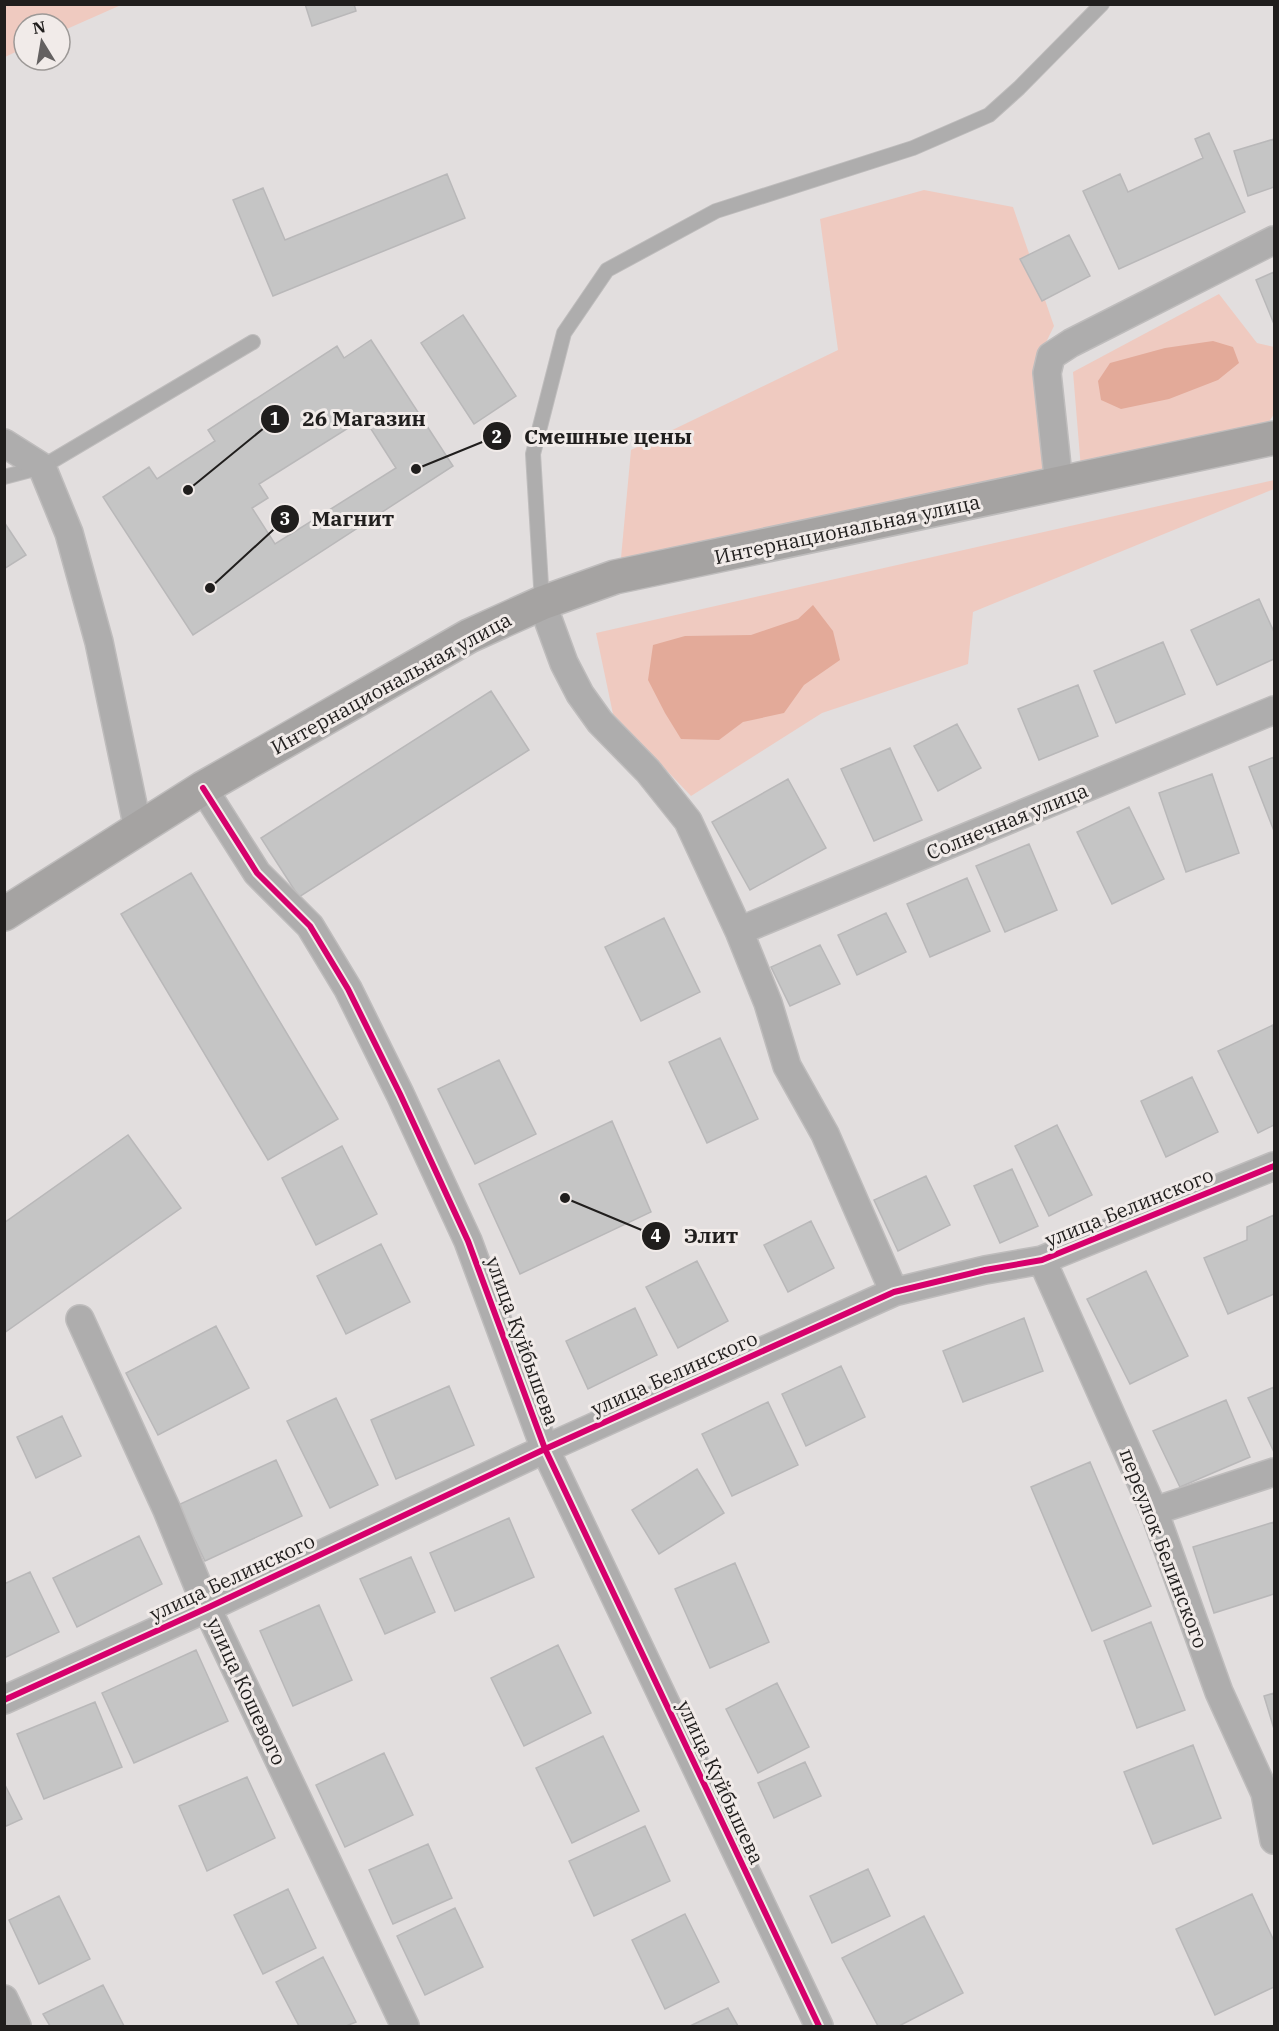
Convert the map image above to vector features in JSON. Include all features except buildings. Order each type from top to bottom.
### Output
[{"type":"main road","name":"Интернациональная улица","points":[[4,914],[203,788],[469,636],[542,603],[615,577],[1275,438]]},
{"type":"street","points":[[1059,485],[1047,373],[1051,356],[1071,343],[1275,240]]},
{"type":"street","points":[[4,443],[42,467],[69,533],[99,642],[138,829]]},
{"type":"street","points":[[542,603],[564,663],[580,694],[600,722],[648,771],[688,821],[739,931],[768,1002],[787,1066],[825,1134],[894,1292]]},
{"type":"street","name":"Солнечная улица","points":[[739,931],[1275,710]]},
{"type":"street","name":"улица Куйбышева","points":[[203,788],[257,873],[310,926],[348,989],[400,1094],[468,1241],[545,1449],[819,2026]]},
{"type":"street","name":"улица Белинского","points":[[4,1700],[207,1608],[545,1449],[894,1292],[985,1270],[1042,1260],[1275,1166]]},
{"type":"street","name":"переулок Белинского","points":[[1042,1260],[1154,1511],[1219,1692],[1270,1791],[1275,1840]]},
{"type":"street","name":"улица Кошевого","points":[[80,1320],[166,1510],[207,1608],[405,2026]]},
{"type":"street","points":[[1154,1511],[1275,1472]]},
{"type":"street","points":[[4,1999],[17,2026]]},
{"type":"lane","points":[[542,603],[533,454],[564,333],[607,270],[716,211],[913,147],[989,115],[1102,4]]},
{"type":"lane","points":[[4,477],[42,467],[253,342]]},
{"type":"shaded area","points":[[5,4],[121,5],[72,27],[72,12],[12,12],[12,54],[5,57]]},
{"type":"shaded area","points":[[924,190],[1013,207],[1054,326],[1034,367],[1046,478],[621,558],[631,450],[838,350],[820,219]]},
{"type":"shaded area","points":[[1219,294],[1257,343],[1274,347],[1274,414],[1265,428],[1081,469],[1073,372]]},
{"type":"shaded area","points":[[1213,341],[1233,347],[1239,363],[1218,380],[1169,399],[1121,409],[1101,400],[1098,381],[1110,363],[1165,348]]},
{"type":"shaded area","points":[[1274,480],[1274,489],[973,612],[968,664],[822,713],[691,796],[613,714],[596,633]]},
{"type":"shaded area","points":[[813,605],[833,631],[840,660],[804,685],[784,713],[743,722],[719,740],[681,739],[648,680],[653,645],[685,636],[751,635],[798,619]]},
{"type":"cycle path","points":[[203,788],[257,873],[310,926],[348,989],[400,1094],[468,1241],[545,1449],[819,2026]]},
{"type":"cycle path","points":[[4,1700],[207,1608],[545,1449],[894,1292],[985,1270],[1042,1260],[1274,1166]]},
{"type":"place","name":"Смешные цены","points":[[416,469]]},
{"type":"place","name":"26 Магазин","points":[[188,490]]},
{"type":"place","name":"Магнит","points":[[210,588]]},
{"type":"place","name":"Элит","points":[[565,1198]]}]
